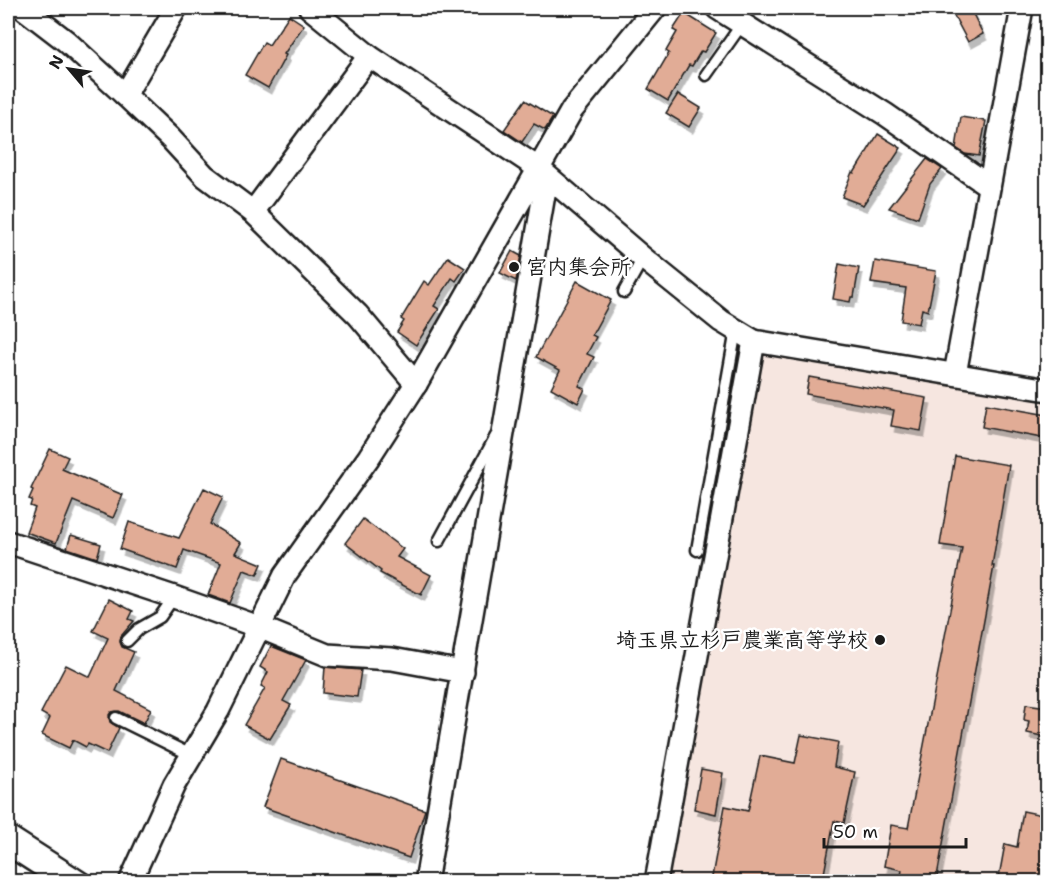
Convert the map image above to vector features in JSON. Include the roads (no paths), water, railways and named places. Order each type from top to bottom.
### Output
[{"type":"street","points":[[23,8],[66,41],[126,95],[205,176],[254,212],[358,315],[416,384]]},
{"type":"street","points":[[126,95],[176,8]]},
{"type":"street","points":[[310,8],[369,56],[542,173],[721,321],[745,336],[1047,390]]},
{"type":"street","points":[[130,882],[174,785],[218,711],[285,575],[369,457],[416,384],[542,173],[572,110],[656,8]]},
{"type":"street","points":[[717,8],[885,114],[989,186]]},
{"type":"street","points":[[955,374],[1022,8]]},
{"type":"street","points":[[254,212],[369,56]]},
{"type":"street","points":[[426,882],[507,416],[542,173]]},
{"type":"street","points":[[656,882],[745,336]]},
{"type":"street","points":[[8,542],[259,627],[327,655],[392,659],[463,672]]},
{"type":"street","points":[[8,844],[67,882]]},
{"type":"lane","points":[[706,75],[742,24]]},
{"type":"lane","points":[[624,292],[643,258]]},
{"type":"lane","points":[[697,550],[745,336]]},
{"type":"lane","points":[[439,541],[507,416]]},
{"type":"lane","points":[[127,641],[139,628],[160,617],[174,597]]},
{"type":"lane","points":[[116,718],[191,755]]},
{"type":"lane","points":[[8,831],[89,882]]},
{"type":"place","name":"宮内集会所","points":[[514,267]]},
{"type":"place","name":"埼玉県立杉戸農業高等学校","points":[[880,640]]}]
